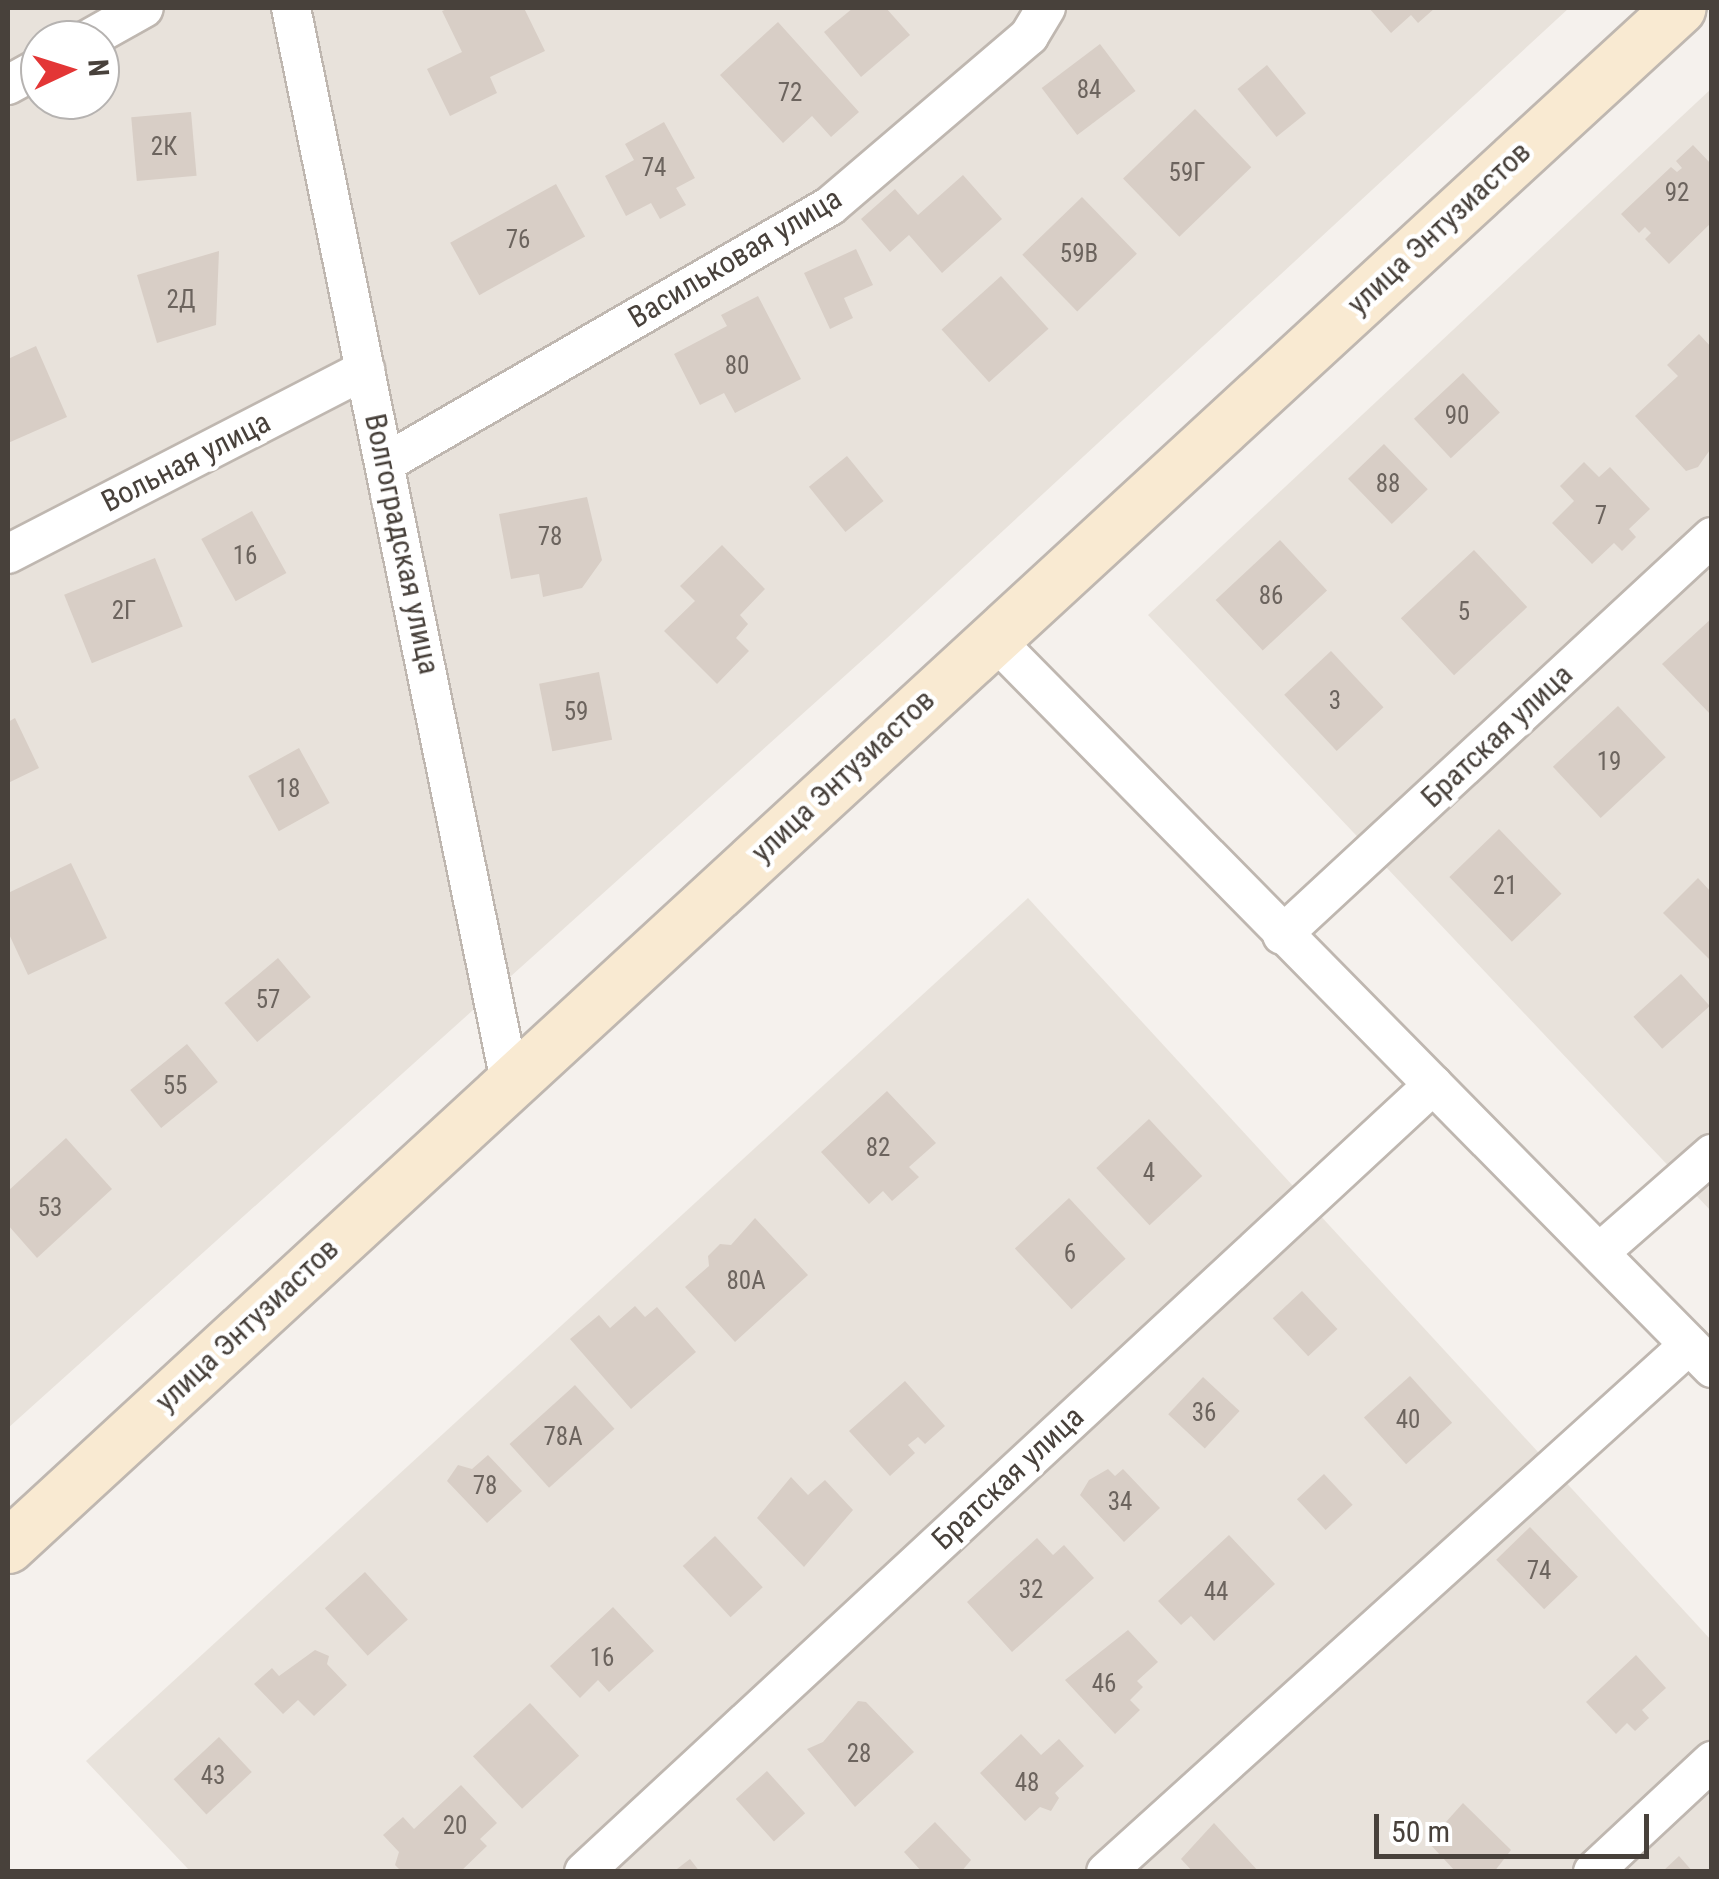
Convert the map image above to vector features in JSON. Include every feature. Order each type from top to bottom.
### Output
[{"type":"street","points":[[120,21],[144,8]]},
{"type":"street","name":"Волгоградская улица","points":[[291,8],[387,462],[510,1082]]},
{"type":"street","name":"Васильковая улица","points":[[387,462],[830,206],[1029,36],[1046,8]]},
{"type":"street","name":"улица Энтузиастов","points":[[8,1548],[1680,8]]},
{"type":"street","name":"Вольная улица","points":[[8,554],[365,370]]},
{"type":"street","name":"Братская улица","points":[[1282,936],[1712,537]]},
{"type":"street","points":[[993,638],[1282,936],[1700,1356],[1106,1872]]},
{"type":"street","name":"Братская улица","points":[[584,1872],[1433,1086]]},
{"type":"street","points":[[1600,1252],[1712,1154]]},
{"type":"street","points":[[1593,1872],[1712,1761]]},
{"type":"shaded area","points":[[8,8],[1569,8],[887,638],[8,1428]]},
{"type":"shaded area","points":[[1711,89],[1711,1211],[1148,615]]},
{"type":"shaded area","points":[[1028,898],[1711,1640],[1711,1871],[190,1871],[86,1761]]},
{"type":"building","points":[[524,8],[545,51],[490,77],[497,93],[450,116],[427,69],[462,52],[442,11]]},
{"type":"building","points":[[853,8],[886,8],[910,35],[861,77],[824,32]]},
{"type":"building","points":[[1369,8],[1435,8],[1418,23],[1411,15],[1391,33]]},
{"type":"building","points":[[778,22],[859,112],[831,137],[812,116],[783,143],[720,75]]},
{"type":"building","points":[[1100,44],[1136,91],[1077,135],[1042,88]]},
{"type":"building","points":[[1267,65],[1306,113],[1276,137],[1237,89]]},
{"type":"building","points":[[1195,109],[1251,167],[1179,237],[1123,178]]},
{"type":"building","points":[[191,112],[197,176],[137,181],[131,117]]},
{"type":"building","points":[[664,122],[695,178],[676,188],[686,205],[660,219],[651,203],[626,216],[605,176],[634,160],[625,144]]},
{"type":"building","points":[[1693,145],[1712,165],[1712,222],[1669,264],[1645,239],[1651,233],[1645,227],[1639,233],[1621,214],[1671,167],[1677,172],[1682,168],[1676,161]]},
{"type":"building","points":[[963,175],[1002,219],[942,273],[909,235],[890,252],[861,219],[895,189],[918,215]]},
{"type":"building","points":[[556,184],[585,236],[479,295],[450,243]]},
{"type":"building","points":[[1082,197],[1137,254],[1077,311],[1022,255]]},
{"type":"building","points":[[856,249],[873,285],[844,298],[853,318],[830,329],[804,273]]},
{"type":"building","points":[[219,251],[216,325],[157,343],[137,275]]},
{"type":"building","points":[[1001,276],[1049,329],[989,382],[942,330]]},
{"type":"building","points":[[758,296],[801,379],[735,413],[724,393],[700,405],[674,354],[727,326],[721,315]]},
{"type":"building","points":[[1699,334],[1712,348],[1712,447],[1698,467],[1686,471],[1635,416],[1678,376],[1667,365]]},
{"type":"building","points":[[36,346],[67,417],[8,443],[8,359]]},
{"type":"building","points":[[1463,373],[1500,412],[1451,458],[1414,419]]},
{"type":"building","points":[[1384,444],[1428,489],[1392,524],[1348,479]]},
{"type":"building","points":[[847,456],[884,501],[845,532],[809,487]]},
{"type":"building","points":[[1584,462],[1599,477],[1610,467],[1650,509],[1629,529],[1636,537],[1622,551],[1614,543],[1592,564],[1552,523],[1574,501],[1560,486]]},
{"type":"building","points":[[587,497],[602,560],[582,588],[543,597],[539,574],[511,579],[499,514]]},
{"type":"building","points":[[252,511],[286,573],[236,601],[201,539]]},
{"type":"building","points":[[1280,540],[1327,590],[1263,650],[1216,600]]},
{"type":"building","points":[[722,545],[765,589],[740,615],[748,624],[736,638],[749,651],[717,684],[664,631],[695,601],[680,586]]},
{"type":"building","points":[[1474,550],[1527,607],[1454,675],[1401,618]]},
{"type":"building","points":[[155,558],[183,627],[92,663],[64,595]]},
{"type":"building","points":[[1712,618],[1712,716],[1662,664]]},
{"type":"building","points":[[1331,651],[1384,707],[1337,751],[1284,695]]},
{"type":"building","points":[[599,672],[612,740],[552,751],[539,684]]},
{"type":"building","points":[[1618,706],[1666,757],[1601,818],[1553,767]]},
{"type":"building","points":[[15,718],[39,768],[8,783],[8,722]]},
{"type":"building","points":[[299,748],[330,803],[279,831],[248,776]]},
{"type":"building","points":[[1499,829],[1562,894],[1512,942],[1449,877]]},
{"type":"building","points":[[71,863],[107,938],[28,975],[8,932],[8,893]]},
{"type":"building","points":[[1698,878],[1712,893],[1712,962],[1663,913]]},
{"type":"building","points":[[278,958],[311,997],[257,1042],[224,1003]]},
{"type":"building","points":[[1681,974],[1710,1006],[1662,1049],[1633,1017]]},
{"type":"building","points":[[187,1044],[218,1082],[161,1128],[130,1090]]},
{"type":"building","points":[[887,1091],[936,1143],[909,1167],[919,1177],[892,1201],[883,1191],[869,1204],[821,1152]]},
{"type":"building","points":[[1149,1119],[1202,1176],[1150,1225],[1096,1168]]},
{"type":"building","points":[[66,1138],[112,1189],[37,1258],[8,1225],[8,1191]]},
{"type":"building","points":[[1069,1198],[1126,1259],[1071,1309],[1015,1248]]},
{"type":"building","points":[[755,1218],[808,1275],[735,1342],[685,1287],[709,1266],[708,1256],[720,1244],[731,1245]]},
{"type":"building","points":[[1302,1291],[1337,1329],[1308,1356],[1273,1318]]},
{"type":"building","points":[[635,1306],[645,1317],[657,1307],[696,1352],[631,1409],[570,1339],[599,1315],[610,1328]]},
{"type":"building","points":[[1410,1376],[1452,1423],[1406,1464],[1364,1417]]},
{"type":"building","points":[[1203,1377],[1240,1411],[1205,1448],[1168,1414]]},
{"type":"building","points":[[905,1381],[945,1426],[925,1444],[918,1437],[908,1445],[915,1453],[890,1476],[849,1431]]},
{"type":"building","points":[[575,1385],[614,1429],[549,1488],[510,1444]]},
{"type":"building","points":[[488,1455],[522,1491],[487,1523],[447,1481],[458,1465],[472,1469]]},
{"type":"building","points":[[1108,1469],[1115,1476],[1123,1469],[1160,1508],[1124,1542],[1080,1495],[1089,1480]]},
{"type":"building","points":[[1324,1474],[1353,1505],[1326,1530],[1297,1499]]},
{"type":"building","points":[[791,1477],[808,1495],[825,1480],[853,1510],[804,1567],[757,1518]]},
{"type":"building","points":[[1530,1527],[1578,1577],[1544,1609],[1496,1560]]},
{"type":"building","points":[[1229,1535],[1275,1584],[1214,1641],[1191,1616],[1181,1625],[1158,1601]]},
{"type":"building","points":[[715,1536],[763,1587],[731,1617],[683,1566]]},
{"type":"building","points":[[1037,1538],[1053,1555],[1064,1545],[1094,1578],[1012,1652],[967,1602]]},
{"type":"building","points":[[365,1572],[408,1620],[368,1656],[325,1608]]},
{"type":"building","points":[[613,1607],[654,1651],[609,1692],[598,1680],[580,1698],[550,1666]]},
{"type":"building","points":[[1128,1630],[1158,1662],[1137,1681],[1143,1687],[1130,1700],[1140,1710],[1115,1734],[1065,1680]]},
{"type":"building","points":[[315,1650],[329,1656],[327,1664],[347,1685],[314,1716],[298,1700],[283,1714],[254,1684],[272,1668],[279,1676]]},
{"type":"building","points":[[1636,1655],[1666,1688],[1642,1710],[1649,1718],[1635,1731],[1627,1723],[1616,1734],[1586,1702]]},
{"type":"building","points":[[858,1701],[866,1702],[914,1752],[855,1807],[807,1749],[823,1742]]},
{"type":"building","points":[[530,1703],[579,1756],[522,1809],[473,1756]]},
{"type":"building","points":[[1021,1734],[1041,1755],[1059,1739],[1084,1766],[1055,1793],[1059,1798],[1051,1811],[1040,1807],[1025,1821],[980,1773]]},
{"type":"building","points":[[219,1737],[252,1772],[206,1814],[174,1779]]},
{"type":"building","points":[[767,1771],[805,1813],[774,1841],[736,1799]]},
{"type":"building","points":[[461,1785],[497,1823],[480,1839],[487,1846],[460,1872],[402,1872],[395,1865],[399,1852],[383,1835],[403,1817],[414,1829]]},
{"type":"building","points":[[1463,1803],[1511,1850],[1494,1872],[1456,1872],[1428,1842]]},
{"type":"building","points":[[935,1822],[971,1860],[961,1872],[922,1872],[904,1852]]},
{"type":"building","points":[[1214,1823],[1259,1872],[1193,1872],[1181,1859]]},
{"type":"building","points":[[1679,1856],[1693,1872],[1662,1872]]},
{"type":"building","points":[[690,1859],[700,1872],[673,1872]]}]
